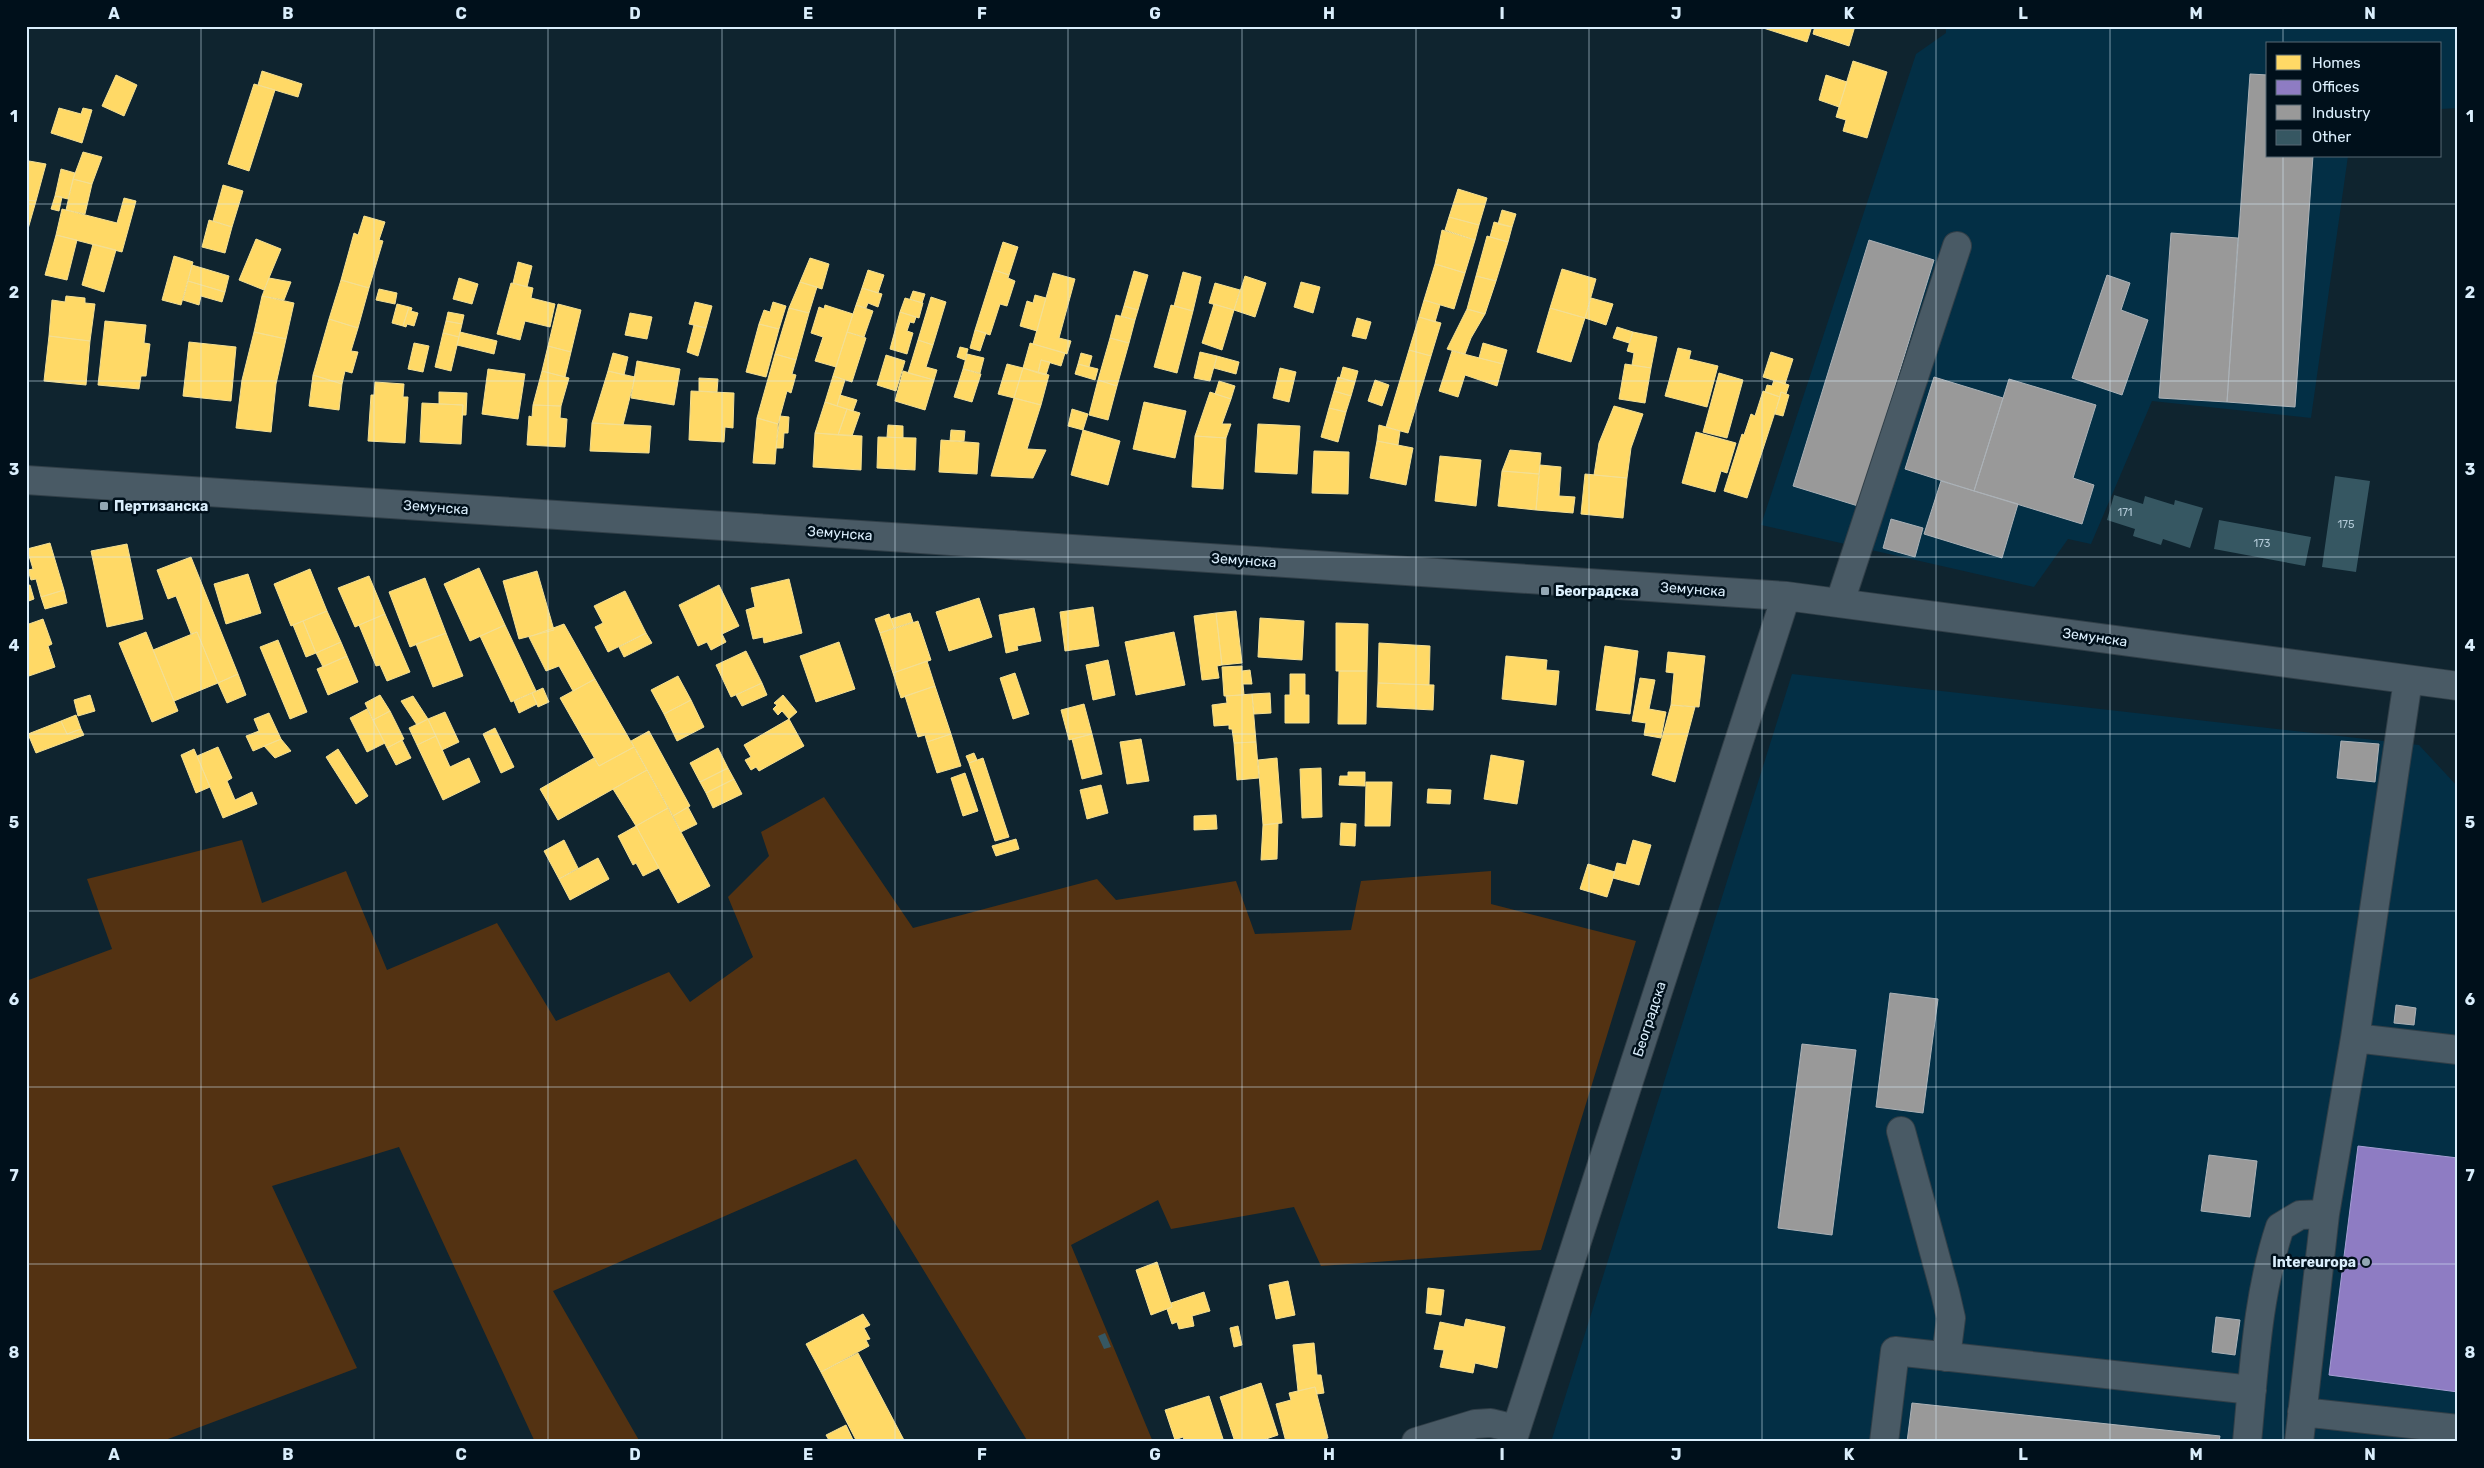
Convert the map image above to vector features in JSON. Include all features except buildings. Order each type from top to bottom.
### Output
[{"type":"street","points":[[1840,602],[1957,246]]},
{"type":"street","name":"Земунска","points":[[26,480],[1786,596],[2458,686]]},
{"type":"street","name":"Београдска","points":[[1514,1436],[1786,596]]},
{"type":"street","points":[[2299,1442],[2325,1214],[2355,1038],[2408,680]]},
{"type":"street","points":[[2355,1038],[2458,1050]]},
{"type":"street","points":[[1901,1131],[1947,1300],[1951,1331],[1946,1357]]},
{"type":"street","points":[[2247,1442],[2262,1298],[2272,1252],[2280,1227],[2300,1215],[2325,1214]]},
{"type":"street","points":[[1884,1442],[1894,1351],[2252,1390]]},
{"type":"street","points":[[2302,1412],[2458,1430]]},
{"type":"street","points":[[1416,1442],[1475,1424],[1491,1423],[1514,1436]]},
{"type":"shaded area","points":[[1946,26],[2458,26],[2458,108],[2442,109],[2442,42],[2266,42],[2266,158],[2348,158],[2311,418],[2152,401],[2091,544],[2068,539],[2034,587],[1761,525],[1916,54],[1946,33]]},
{"type":"shaded area","points":[[1792,674],[2419,745],[2458,787],[2458,1442],[1551,1442]]},
{"type":"shaded area","points":[[824,797],[913,928],[1097,879],[1116,900],[1236,881],[1255,934],[1351,930],[1361,881],[1491,871],[1491,904],[1636,941],[1541,1250],[1321,1266],[1294,1207],[1171,1229],[1158,1200],[1071,1245],[1153,1442],[1028,1442],[856,1159],[553,1291],[640,1442],[535,1442],[399,1147],[272,1186],[357,1368],[160,1442],[26,1442],[26,981],[112,949],[87,879],[242,840],[262,903],[346,871],[387,970],[497,923],[556,1021],[669,972],[690,1002],[753,957],[728,897],[769,856],[761,832]]},
{"type":"place","name":"Пертизанска","points":[[104,506]]},
{"type":"place","name":"Београдска","points":[[1545,591]]},
{"type":"place","name":"Intereuropa","points":[[2366,1262]]}]
